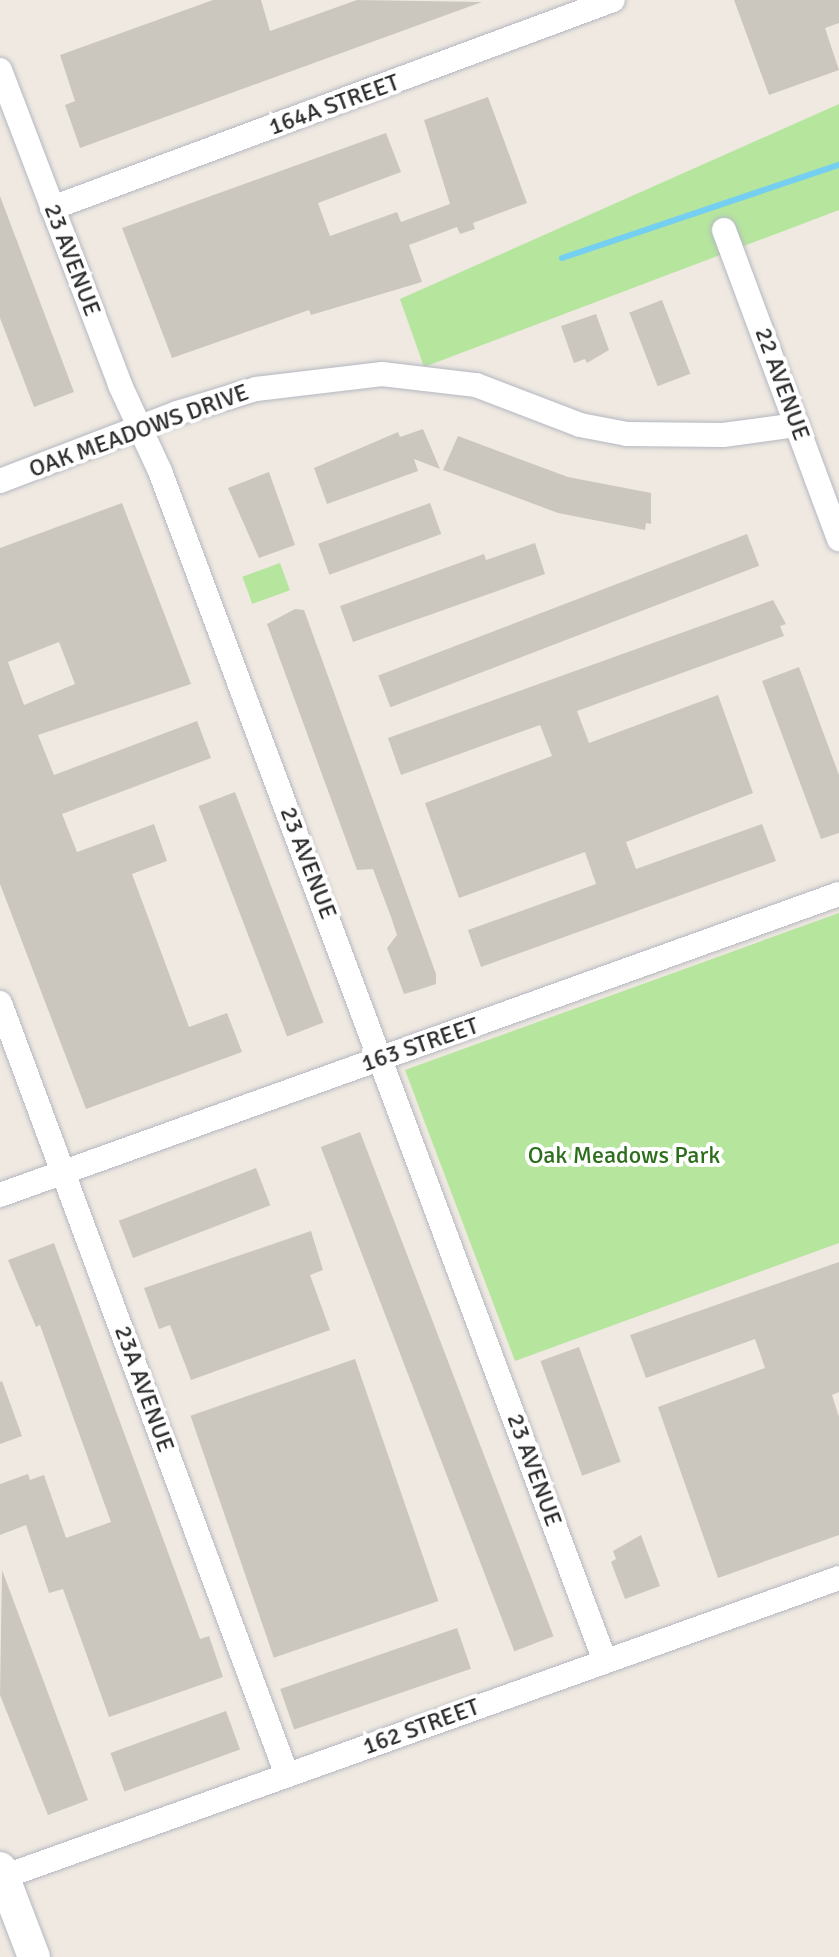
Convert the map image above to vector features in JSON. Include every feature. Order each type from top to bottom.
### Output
[{"type":"main road","points":[[2,1872],[34,1957]]},
{"type":"street","name":"164A STREET","points":[[52,208],[564,8],[613,0]]},
{"type":"street","name":"23 AVENUE","points":[[0,70],[138,427],[160,471],[605,1661]]},
{"type":"street","name":"22 AVENUE","points":[[724,230],[839,539]]},
{"type":"street","name":"OAK MEADOWS DRIVE","points":[[0,481],[138,427],[256,389],[382,374],[476,385],[580,425],[627,434],[723,435],[797,425]]},
{"type":"street","name":"163 STREET","points":[[0,1195],[839,894]]},
{"type":"street","name":"23A AVENUE","points":[[0,1003],[287,1775]]},
{"type":"street","name":"162 STREET","points":[[2,1872],[287,1775],[839,1578]]},
{"type":"green space","points":[[839,104],[839,210],[424,367],[400,299]]},
{"type":"green space","points":[[280,563],[290,590],[252,604],[242,577]]},
{"type":"green space","name":"Oak Meadows Park","points":[[839,913],[839,1243],[515,1361],[405,1070]]},
{"type":"building","points":[[213,0],[261,0],[270,31],[357,0],[482,2],[80,148],[65,105],[75,101],[60,55]]},
{"type":"building","points":[[734,0],[839,0],[839,23],[825,28],[839,70],[769,95]]},
{"type":"building","points":[[488,97],[527,203],[473,223],[475,229],[460,234],[457,227],[409,245],[422,282],[311,315],[309,310],[172,358],[122,228],[386,133],[401,172],[318,203],[330,236],[397,212],[401,222],[450,204],[424,120]]},
{"type":"building","points":[[0,196],[74,392],[34,407],[0,318]]},
{"type":"building","points":[[662,300],[690,374],[658,386],[629,313]]},
{"type":"building","points":[[596,314],[609,350],[587,363],[585,359],[574,363],[561,326]]},
{"type":"building","points":[[423,429],[440,469],[414,459],[418,471],[327,504],[314,468],[398,432],[400,437]]},
{"type":"building","points":[[458,436],[568,477],[651,493],[651,524],[646,523],[645,530],[558,513],[443,470]]},
{"type":"building","points":[[269,472],[295,545],[259,558],[228,488]]},
{"type":"building","points":[[122,503],[191,684],[38,735],[54,775],[197,721],[211,758],[62,814],[77,852],[154,824],[167,861],[132,874],[189,1027],[227,1013],[242,1052],[86,1109],[0,884],[0,548]],"holes":[[[59,642],[75,684],[24,705],[8,662]]]},
{"type":"building","points":[[430,503],[441,534],[329,575],[318,544]]},
{"type":"building","points":[[747,534],[759,566],[390,707],[378,676]]},
{"type":"building","points":[[535,543],[545,574],[353,642],[340,606],[484,554],[486,560]]},
{"type":"building","points":[[773,600],[786,624],[780,626],[784,636],[577,711],[589,743],[718,695],[753,793],[626,842],[636,869],[762,824],[776,861],[481,967],[468,930],[596,884],[585,852],[459,898],[425,803],[552,756],[540,725],[401,775],[388,738]]},
{"type":"building","points":[[295,609],[304,610],[436,974],[436,984],[404,994],[387,948],[397,935],[373,869],[357,870],[267,624]]},
{"type":"building","points":[[799,667],[839,775],[839,833],[821,839],[762,681]]},
{"type":"building","points":[[235,792],[324,1023],[287,1037],[199,806]]},
{"type":"building","points":[[360,1132],[554,1636],[514,1651],[321,1147]]},
{"type":"building","points":[[256,1168],[270,1205],[133,1258],[119,1221]]},
{"type":"building","points":[[311,1231],[323,1270],[310,1275],[330,1330],[191,1380],[170,1325],[159,1329],[144,1288]]},
{"type":"building","points":[[54,1243],[200,1639],[209,1636],[223,1677],[109,1717],[63,1589],[49,1593],[26,1525],[0,1535],[0,1484],[28,1474],[30,1480],[44,1475],[66,1538],[111,1522],[40,1325],[36,1327],[8,1260]]},
{"type":"building","points":[[839,1262],[839,1392],[832,1395],[839,1417],[839,1535],[718,1578],[658,1407],[765,1368],[755,1339],[646,1378],[630,1335]]},
{"type":"building","points":[[579,1347],[621,1462],[582,1476],[540,1361]]},
{"type":"building","points":[[355,1359],[438,1601],[274,1658],[190,1416]]},
{"type":"building","points":[[0,1382],[22,1436],[0,1444]]},
{"type":"building","points":[[641,1535],[660,1586],[625,1599],[611,1562],[616,1559],[613,1551]]},
{"type":"building","points":[[2,1570],[88,1800],[48,1815],[0,1695]]},
{"type":"building","points":[[457,1628],[471,1669],[294,1730],[280,1689]]},
{"type":"building","points":[[226,1711],[240,1750],[124,1792],[110,1753]]},
{"type":"waterway","points":[[562,258],[839,165]]}]
